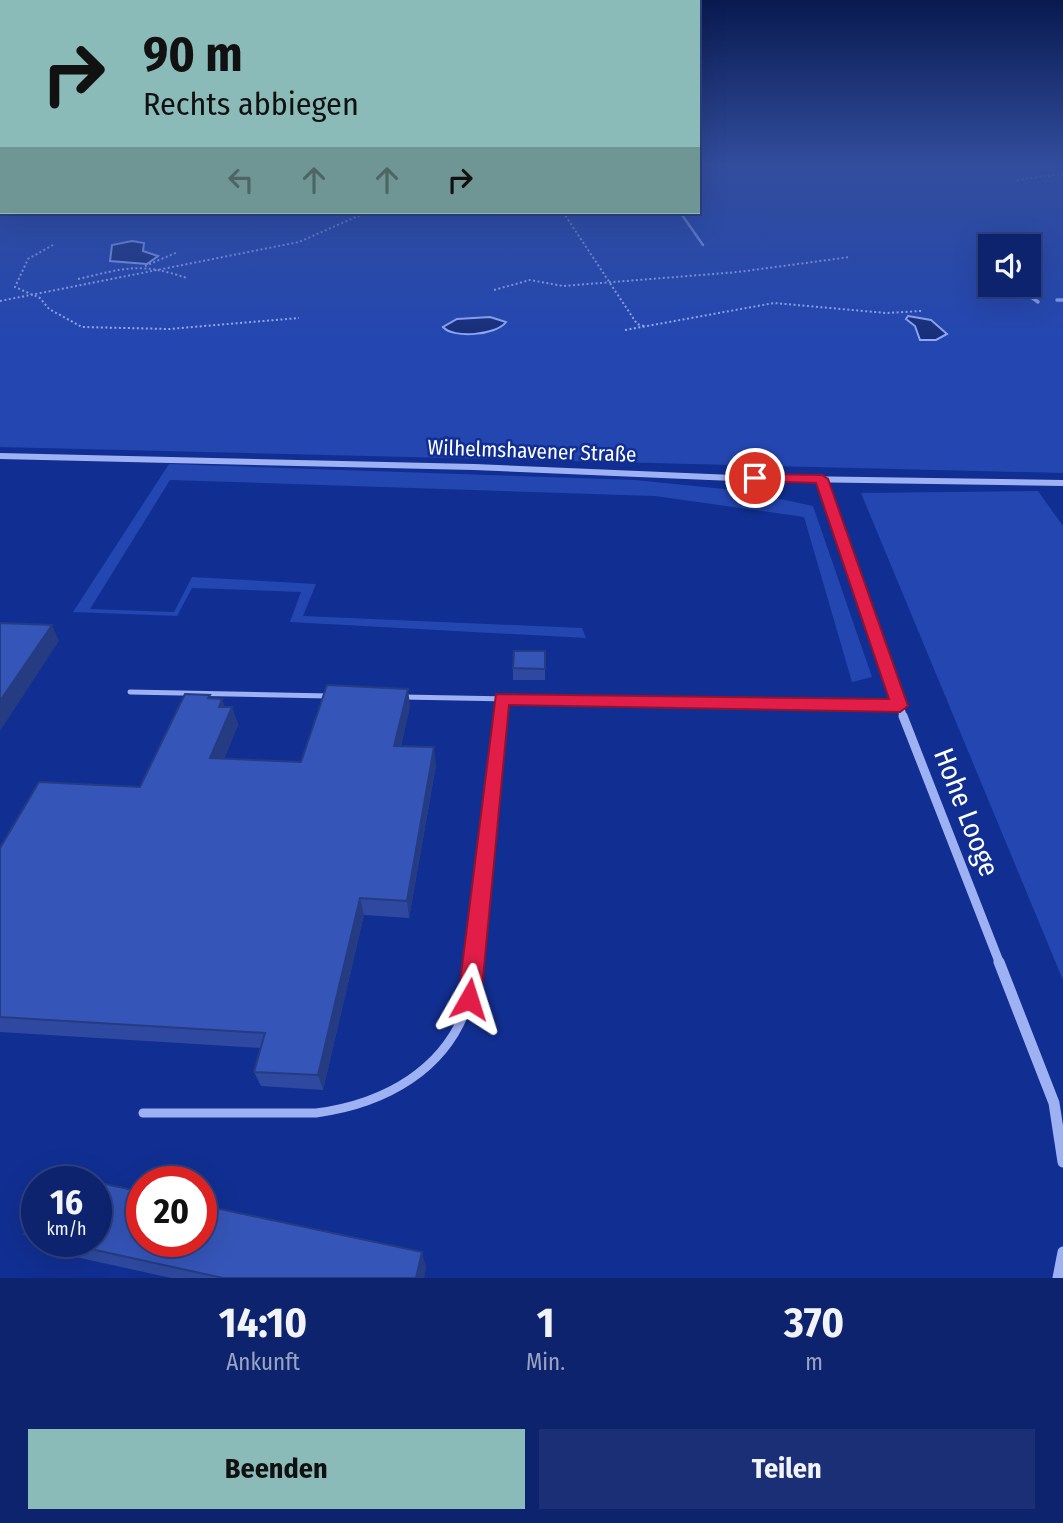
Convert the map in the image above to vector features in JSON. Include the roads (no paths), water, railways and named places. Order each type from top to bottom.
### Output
[{"type":"street","name":"Wilhelmshavener Straße","points":[[0,456],[822,479],[1063,483]]},
{"type":"street","name":"Hohe Looge","points":[[822,479],[900,706],[1054,1103],[1063,1163]]},
{"type":"street","points":[[1058,1278],[1063,1252]]},
{"type":"lane","points":[[130,692],[336,696]]},
{"type":"lane","points":[[391,697],[900,706]]},
{"type":"lane","points":[[143,1113],[307,1114],[368,1104],[403,1086],[452,1035],[469,999],[502,699]]},
{"type":"waterway","points":[[688,224],[703,245]]},
{"type":"waterway","points":[[1031,297],[1038,302]]},
{"type":"waterway","points":[[1057,300],[1063,300]]}]
